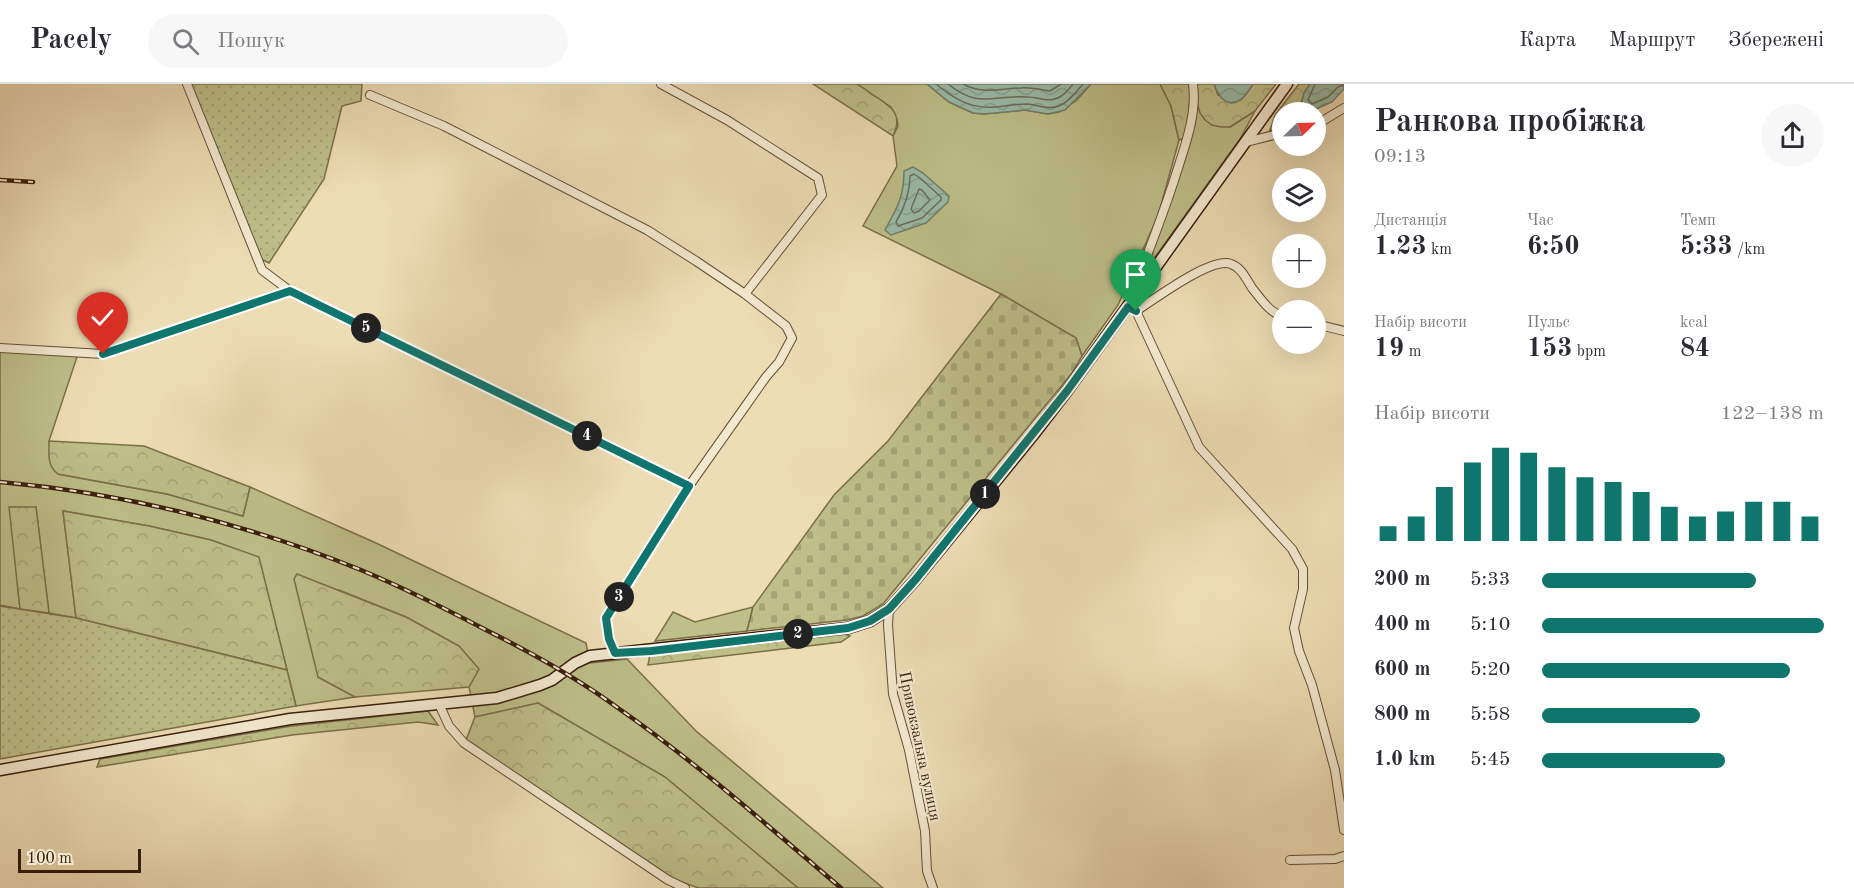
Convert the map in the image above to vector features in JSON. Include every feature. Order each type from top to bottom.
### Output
[{"type":"main road","points":[[0,770],[290,719],[497,698],[552,680],[590,657],[848,628],[870,621],[889,609],[916,579],[1132,309],[1287,84]]},
{"type":"street","points":[[186,84],[262,270],[290,291],[689,486]]},
{"type":"street","points":[[661,84],[727,120],[818,178],[822,195],[745,294]]},
{"type":"street","points":[[1193,84],[1188,137],[1132,309],[1199,447],[1292,549],[1303,569],[1303,589],[1294,628],[1335,770],[1344,830]]},
{"type":"street","points":[[370,95],[444,126],[646,230],[745,294],[786,326],[792,338],[779,362],[766,376],[689,486],[606,618],[609,639],[615,653]]},
{"type":"street","points":[[1326,119],[1344,108]]},
{"type":"street","points":[[1245,142],[1272,135]]},
{"type":"street","points":[[1132,309],[1207,266],[1220,262],[1231,263],[1241,270],[1272,311]]},
{"type":"street","points":[[0,348],[103,354],[290,291]]},
{"type":"street","points":[[1326,326],[1344,331]]},
{"type":"street","name":"Привокзальна вулиця","points":[[889,609],[893,694],[909,750],[925,831],[927,871],[933,888]]},
{"type":"street","points":[[439,704],[448,726],[464,744],[668,880],[685,888]]},
{"type":"street","points":[[1335,770],[1344,768]]},
{"type":"street","points":[[1290,860],[1335,859],[1344,856]]},
{"type":"green space","points":[[187,84],[362,84],[361,101],[342,106],[324,179],[269,263],[257,257]]},
{"type":"green space","points":[[813,84],[856,84],[863,88],[894,111],[897,121],[893,136]]},
{"type":"green space","points":[[856,84],[927,84],[949,102],[973,113],[1025,110],[1048,114],[1059,112],[1077,100],[1091,84],[1160,84],[1171,106],[1179,140],[1158,216],[1118,305],[1082,356],[1076,338],[1001,294],[863,226],[897,166],[893,136],[898,126],[891,107]]},
{"type":"green space","points":[[1160,84],[1214,84],[1218,95],[1241,100],[1253,84],[1276,84],[1255,111],[1230,127],[1212,125],[1205,120],[1200,113],[1194,92],[1188,137],[1179,140],[1171,106]]},
{"type":"green space","points":[[1299,84],[1310,84],[1301,102],[1285,102]]},
{"type":"green space","points":[[1194,89],[1198,105],[1230,127],[1255,111],[1240,139],[1150,264],[1147,263],[1166,216],[1188,137]]},
{"type":"green space","points":[[1001,294],[1076,338],[1082,356],[1072,373],[883,604],[863,616],[847,620],[747,631],[753,607],[834,495],[888,441]]},
{"type":"green space","points":[[0,348],[78,354],[49,441],[58,474],[167,494],[243,516],[250,487],[376,543],[586,643],[590,663],[627,659],[696,731],[883,888],[798,888],[665,777],[538,703],[475,717],[469,687],[478,668],[459,646],[406,617],[339,590],[318,677],[355,697],[296,706],[259,558],[211,540],[149,526],[63,511],[76,618],[49,613],[36,508],[10,507],[20,609],[0,605]]},
{"type":"green space","points":[[49,441],[144,446],[250,487],[243,516],[167,494],[58,474],[50,463]]},
{"type":"green space","points":[[9,507],[36,507],[49,613],[20,609]]},
{"type":"green space","points":[[63,511],[149,526],[211,540],[259,557],[287,670],[76,618]]},
{"type":"green space","points":[[297,574],[406,617],[459,646],[479,669],[469,687],[355,697],[318,677],[294,579]]},
{"type":"green space","points":[[0,606],[76,618],[287,670],[296,706],[0,759]]},
{"type":"green space","points":[[753,607],[747,631],[655,641],[673,612],[695,622]]},
{"type":"green space","points":[[832,630],[850,636],[841,642],[648,665],[651,650]]},
{"type":"green space","points":[[538,703],[665,777],[798,888],[699,888],[669,878],[466,740],[475,717]]},
{"type":"green space","points":[[428,711],[438,725],[418,722],[292,735],[97,767],[100,759],[291,726]]},
{"type":"water","points":[[927,84],[1091,84],[1065,110],[1048,114],[1025,110],[984,114],[973,113],[949,102]]},
{"type":"water","points":[[1214,84],[1253,84],[1242,99],[1231,103],[1220,96]]},
{"type":"water","points":[[1310,84],[1344,84],[1344,89],[1332,102],[1326,105],[1326,102],[1302,102]]},
{"type":"water","points":[[913,167],[949,196],[948,202],[926,223],[891,235],[885,230],[899,202],[904,171]]},
{"type":"railway","points":[[0,180],[33,182]]},
{"type":"railway","points":[[0,482],[92,494],[229,525],[318,553],[425,599],[537,657],[602,697],[704,773],[841,888]]},
{"type":"route","points":[[103,354],[290,291],[689,486],[606,618],[609,639],[615,653],[651,651],[848,628],[870,621],[889,609],[1034,434],[1128,307],[1136,311]]}]
